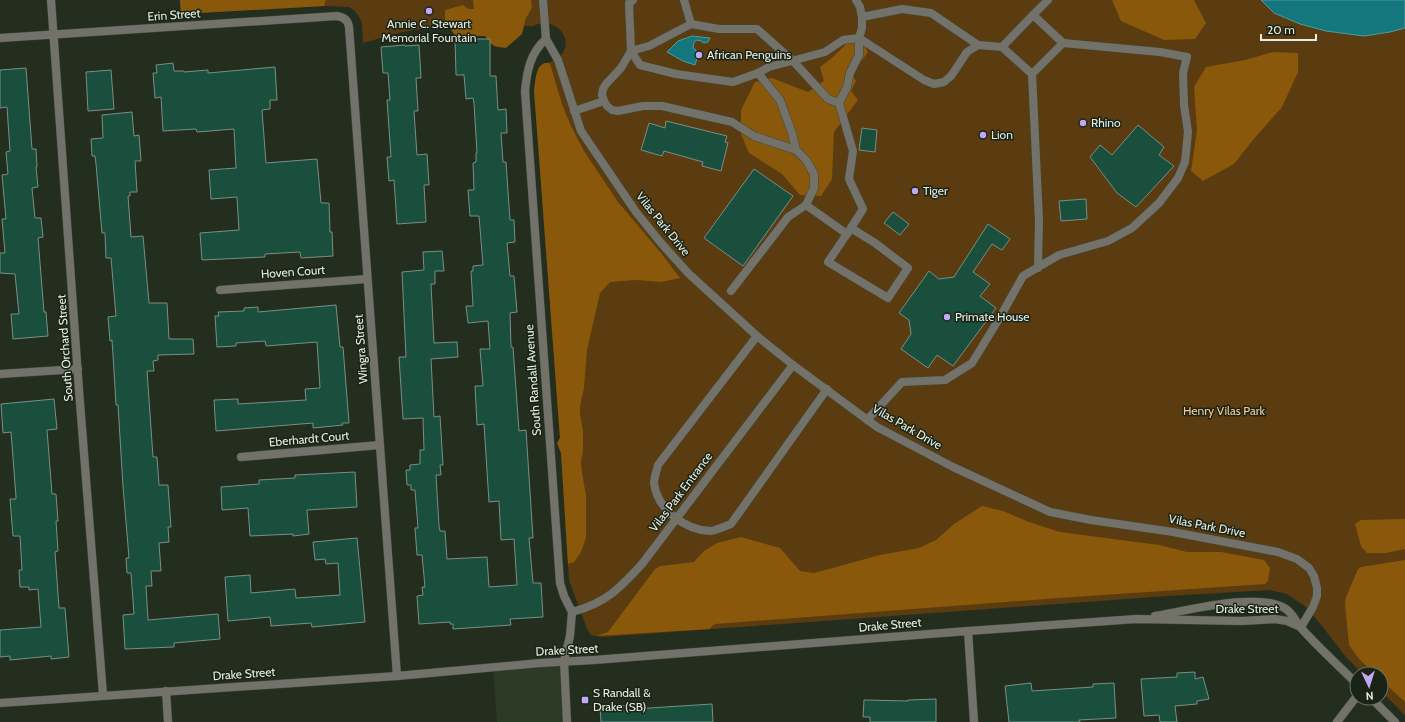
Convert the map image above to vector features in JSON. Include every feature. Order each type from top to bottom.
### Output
[{"type":"street","name":"South Orchard Street","points":[[50,0],[103,695]]},
{"type":"street","points":[[543,0],[546,39]]},
{"type":"street","points":[[633,0],[629,3],[631,51],[640,65],[676,74],[733,82],[758,73],[769,67],[794,62],[825,52],[843,40],[859,38],[924,80],[934,84],[944,82],[948,79],[967,52],[978,45]]},
{"type":"street","points":[[684,0],[691,24]]},
{"type":"street","points":[[806,205],[849,231],[875,243],[908,268],[888,298],[828,262],[849,231],[863,209],[849,179],[853,151],[839,103],[847,87],[850,73],[859,55],[859,38],[862,28],[862,17],[860,7],[856,0]]},
{"type":"street","points":[[1002,47],[1048,0]]},
{"type":"street","points":[[862,17],[902,9],[931,13],[978,45],[1002,47],[1032,74],[1039,221],[1038,268]]},
{"type":"street","points":[[867,420],[902,382],[945,380],[972,363],[1023,276],[1059,255],[1108,241],[1132,228],[1159,204],[1178,178],[1185,162],[1188,132],[1184,105],[1183,73],[1186,57],[1160,52],[1063,43],[1033,15]]},
{"type":"street","name":"Erin Street","points":[[0,38],[337,16],[342,17],[347,21]]},
{"type":"street","name":"Wingra Street","points":[[347,21],[368,279],[397,676]]},
{"type":"street","points":[[731,291],[788,218],[806,205],[814,188],[814,174],[806,160],[796,150],[754,136],[732,122],[662,106],[644,106],[618,111],[612,110],[607,106],[602,95],[606,84],[621,68],[631,51],[649,46],[691,24],[719,29],[757,29],[794,62],[828,99],[839,103]]},
{"type":"street","name":"Vilas Park Drive","points":[[546,39],[558,60],[581,131],[636,212],[688,274],[757,336],[793,365],[877,427],[953,467],[1050,512],[1204,537],[1278,552],[1297,559],[1309,568],[1314,576],[1317,588],[1317,596],[1313,607],[1301,627]]},
{"type":"street","name":"South Randall Avenue","points":[[546,39],[537,48],[530,62],[526,81],[526,110],[560,583],[564,596],[572,612]]},
{"type":"street","points":[[1032,74],[1063,43]]},
{"type":"street","points":[[758,73],[780,100],[792,133],[796,150]]},
{"type":"street","points":[[574,111],[604,101]]},
{"type":"street","name":"Hoven Court","points":[[220,290],[368,279]]},
{"type":"street","points":[[757,336],[658,465],[654,482],[660,501],[676,518],[690,526],[711,531],[730,524],[827,389]]},
{"type":"street","name":"Vilas Park Entrance","points":[[572,612],[587,608],[602,601],[623,585],[642,564],[793,365]]},
{"type":"street","points":[[0,374],[78,369]]},
{"type":"street","name":"Eberhardt Court","points":[[241,456],[380,445]]},
{"type":"street","name":"Drake Street","points":[[1136,619],[1241,601],[1254,601],[1270,602],[1285,608],[1292,614],[1301,627]]},
{"type":"street","points":[[567,722],[564,661],[570,636],[572,612]]},
{"type":"street","name":"Drake Street","points":[[0,702],[397,676],[564,661],[1136,619],[1242,621],[1275,619],[1287,621],[1301,627]]},
{"type":"street","points":[[1301,627],[1349,676]]},
{"type":"street","points":[[968,631],[974,722]]},
{"type":"street","points":[[166,691],[168,722]]},
{"type":"street","points":[[1336,722],[1349,706]]},
{"type":"street","points":[[1379,706],[1396,722]]},
{"type":"shaded area","points":[[180,0],[326,0],[324,6],[181,14]]},
{"type":"shaded area","points":[[473,0],[531,0],[532,8],[526,18],[522,34],[506,48],[494,45],[489,42],[485,36],[455,36],[445,19],[445,10],[463,5],[468,9],[474,9]]},
{"type":"shaded area","points":[[1112,0],[1194,0],[1206,23],[1195,39],[1164,40],[1121,21]]},
{"type":"shaded area","points":[[849,41],[854,41],[865,46],[868,52],[852,74],[856,81],[851,91],[858,100],[834,132],[832,179],[821,196],[800,195],[782,174],[749,153],[741,134],[741,110],[755,82],[772,78],[808,92],[824,81],[820,67],[833,57]]},
{"type":"shaded area","points":[[1273,52],[1298,53],[1298,72],[1282,107],[1234,164],[1203,181],[1191,171],[1197,130],[1194,87],[1206,67],[1245,60]]},
{"type":"shaded area","points":[[545,63],[549,63],[551,67],[562,104],[584,151],[618,202],[680,278],[661,282],[636,280],[610,282],[600,293],[587,350],[584,388],[580,406],[583,431],[583,452],[581,461],[586,495],[586,538],[581,552],[574,562],[568,564],[561,453],[557,443],[560,438],[534,90],[539,68]]},
{"type":"shaded area","points":[[982,506],[1003,511],[1029,522],[1060,532],[1159,545],[1187,552],[1221,552],[1264,560],[1270,568],[1268,581],[1265,584],[715,624],[710,629],[596,636],[608,632],[655,569],[661,566],[694,562],[704,551],[717,543],[741,537],[780,548],[800,571],[814,573],[880,555],[919,548],[936,540],[954,524]]},
{"type":"shaded area","points":[[1405,519],[1405,549],[1386,553],[1367,553],[1361,546],[1355,524],[1361,520]]},
{"type":"shaded area","points":[[1405,560],[1405,702],[1389,687],[1389,666],[1366,666],[1359,659],[1349,645],[1345,604],[1346,597],[1358,569],[1361,567]]},
{"type":"shaded area","points":[[564,661],[567,722],[497,722],[493,667]]},
{"type":"green space","name":"Henry Vilas Park","points":[[180,0],[1405,0],[1405,715],[1389,699],[1389,666],[1355,666],[1306,607],[1287,594],[1269,590],[602,637],[591,635],[587,629],[569,580],[561,453],[557,443],[560,438],[534,90],[538,68],[541,65],[556,59],[561,55],[565,48],[566,42],[564,35],[555,26],[541,23],[533,26],[447,25],[402,32],[363,43],[362,24],[360,18],[354,10],[349,7],[324,6],[181,14]]},
{"type":"water","points":[[1261,0],[1405,0],[1405,28],[1364,36],[1326,31],[1300,24],[1274,13]]},
{"type":"water","points":[[692,36],[710,38],[708,42],[704,43],[697,40],[694,42],[693,48],[696,50],[698,55],[695,65],[683,61],[667,52],[678,41]]},
{"type":"building","points":[[455,39],[490,39],[490,76],[496,76],[498,110],[506,109],[507,133],[501,133],[503,162],[506,162],[510,220],[514,220],[515,242],[507,243],[510,276],[514,276],[517,312],[510,313],[511,347],[513,347],[519,431],[526,430],[533,538],[529,538],[533,583],[541,583],[543,617],[510,619],[511,625],[453,629],[453,624],[450,624],[450,622],[419,624],[417,596],[423,595],[422,587],[425,587],[422,555],[417,555],[415,528],[418,528],[415,490],[411,490],[411,485],[407,485],[406,470],[410,470],[410,465],[420,464],[420,450],[424,450],[423,418],[403,419],[399,357],[406,357],[402,272],[424,270],[423,252],[442,251],[444,271],[435,271],[435,284],[431,284],[434,343],[457,342],[458,357],[431,359],[434,417],[440,416],[443,465],[440,465],[441,475],[436,475],[439,526],[440,531],[445,531],[447,559],[487,557],[489,587],[517,585],[514,539],[501,540],[499,501],[489,502],[484,424],[477,425],[475,386],[483,386],[480,349],[490,349],[488,321],[468,323],[466,306],[473,306],[471,271],[473,271],[473,266],[483,265],[479,216],[470,216],[468,190],[474,190],[473,163],[476,162],[477,153],[474,103],[473,98],[466,99],[464,75],[456,75]]},
{"type":"building","points":[[419,45],[421,78],[416,78],[418,111],[414,111],[417,155],[427,154],[429,185],[424,185],[426,222],[397,224],[394,180],[389,181],[387,157],[391,157],[387,100],[390,100],[388,73],[383,73],[381,47]]},
{"type":"building","points":[[173,63],[174,71],[184,72],[208,70],[208,73],[275,67],[277,100],[270,100],[270,109],[262,110],[266,163],[317,159],[321,203],[329,203],[333,256],[301,258],[300,252],[265,254],[265,257],[202,260],[200,233],[239,230],[237,197],[211,199],[209,170],[236,168],[234,129],[197,132],[196,129],[163,131],[161,97],[155,98],[153,73],[157,73],[156,65]]},
{"type":"building","points":[[26,68],[32,149],[36,149],[38,187],[32,188],[35,218],[41,218],[43,237],[38,238],[44,312],[46,312],[48,336],[13,339],[11,314],[19,314],[15,274],[0,273],[0,253],[5,253],[2,219],[6,219],[2,175],[8,174],[6,152],[10,151],[7,107],[0,108],[0,70]]},
{"type":"building","points":[[111,70],[114,109],[88,111],[86,72]]},
{"type":"building","points":[[132,112],[134,136],[139,135],[141,161],[135,161],[137,192],[130,192],[130,196],[128,196],[131,237],[143,236],[149,303],[167,303],[169,339],[193,339],[194,354],[158,355],[158,360],[153,361],[154,371],[147,371],[153,457],[157,457],[159,485],[168,485],[171,527],[168,527],[169,542],[159,543],[161,571],[151,571],[152,586],[146,586],[148,620],[218,614],[220,639],[174,643],[174,647],[125,649],[123,615],[134,614],[131,573],[127,573],[126,558],[129,558],[118,405],[116,405],[112,340],[110,341],[108,317],[116,316],[111,258],[106,258],[105,233],[102,233],[96,164],[95,156],[92,156],[91,139],[103,138],[102,115]]},
{"type":"building","points":[[666,121],[727,136],[725,142],[728,143],[721,171],[702,166],[703,162],[664,151],[662,156],[641,150],[649,123],[665,128]]},
{"type":"building","points":[[1138,125],[1164,147],[1159,155],[1174,166],[1136,207],[1117,193],[1090,157],[1100,145],[1112,155]]},
{"type":"building","points":[[862,128],[877,130],[875,152],[859,150]]},
{"type":"building","points":[[754,169],[793,196],[743,266],[704,238]]},
{"type":"building","points":[[1086,199],[1087,219],[1061,221],[1059,201]]},
{"type":"building","points":[[893,212],[909,224],[900,235],[884,223]]},
{"type":"building","name":"Primate House","points":[[988,224],[1010,239],[1002,250],[992,244],[973,272],[990,284],[980,296],[996,308],[953,366],[937,355],[928,368],[901,349],[911,334],[909,320],[899,313],[929,271],[939,279],[954,277]]},
{"type":"building","points":[[336,305],[340,347],[343,347],[349,423],[313,428],[313,423],[216,431],[214,400],[238,399],[238,404],[306,400],[305,389],[320,388],[317,342],[266,346],[265,341],[236,343],[236,346],[217,347],[215,316],[219,316],[218,312],[244,311],[244,308],[258,307],[258,312]]},
{"type":"building","points":[[54,399],[57,429],[47,430],[52,494],[56,494],[58,521],[56,521],[58,551],[55,552],[59,608],[65,608],[69,657],[51,659],[51,656],[10,660],[10,656],[0,657],[0,630],[41,627],[38,589],[29,590],[29,587],[20,587],[19,570],[22,570],[20,536],[13,536],[10,499],[16,499],[11,432],[3,433],[1,404]]},
{"type":"building","points":[[355,472],[357,507],[307,510],[309,534],[293,536],[293,534],[250,536],[248,508],[222,510],[221,487],[259,484],[259,480],[295,478],[295,475]]},
{"type":"building","points":[[357,538],[365,622],[312,627],[311,623],[271,626],[270,617],[228,621],[225,577],[250,575],[251,593],[295,589],[296,598],[340,595],[338,563],[326,564],[325,559],[315,560],[313,542]]},
{"type":"building","points":[[1195,672],[1195,679],[1203,677],[1209,699],[1197,701],[1197,704],[1175,706],[1177,722],[1160,722],[1159,715],[1144,716],[1141,679],[1177,677],[1177,673]]},
{"type":"building","points":[[1031,683],[1032,691],[1093,687],[1093,684],[1114,683],[1116,718],[1079,720],[1080,722],[1009,722],[1005,686]]},
{"type":"building","points":[[936,699],[936,722],[870,722],[870,717],[863,717],[864,700],[908,701]]},
{"type":"building","points":[[712,704],[713,722],[601,722],[600,707],[633,705],[634,709]]},
{"type":"place","name":"Annie C. Stewart Memorial Fountain","points":[[429,11]]},
{"type":"place","name":"African Penguins","points":[[699,55]]},
{"type":"place","name":"Rhino","points":[[1083,123]]},
{"type":"place","name":"Lion","points":[[983,135]]},
{"type":"place","name":"Tiger","points":[[915,191]]},
{"type":"place","name":"Primate House","points":[[947,317]]},
{"type":"place","name":"S Randall & Drake (SB)","points":[[585,700]]}]
